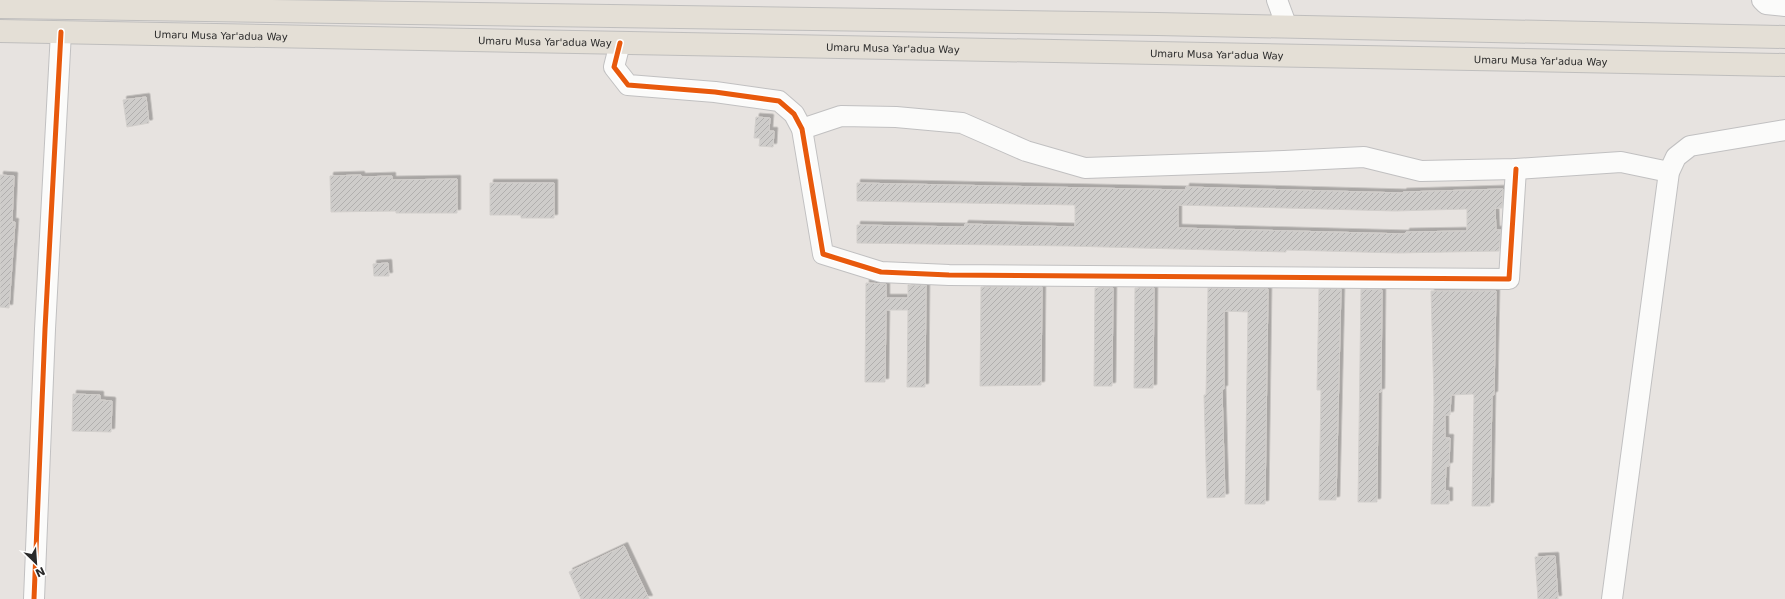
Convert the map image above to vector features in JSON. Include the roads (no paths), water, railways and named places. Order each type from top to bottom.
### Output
[{"type":"main road","points":[[0,7],[1287,27],[1785,37]]},
{"type":"main road","name":"Umaru Musa Yar'adua Way","points":[[0,31],[1785,65]]},
{"type":"street","points":[[1277,0],[1287,27]]},
{"type":"street","points":[[1762,0],[1766,4],[1785,6]]},
{"type":"street","points":[[34,599],[45,329],[62,32]]},
{"type":"street","points":[[620,43],[614,68],[628,85],[715,92],[779,101],[794,114],[802,129],[822,254],[881,272],[949,275],[1509,279],[1516,169]]},
{"type":"street","points":[[802,129],[841,116],[896,117],[962,123],[1026,151],[1085,168],[1364,157],[1421,171],[1516,169],[1621,162],[1669,172]]},
{"type":"street","points":[[1612,599],[1669,172],[1676,157],[1690,146],[1785,130]]}]
